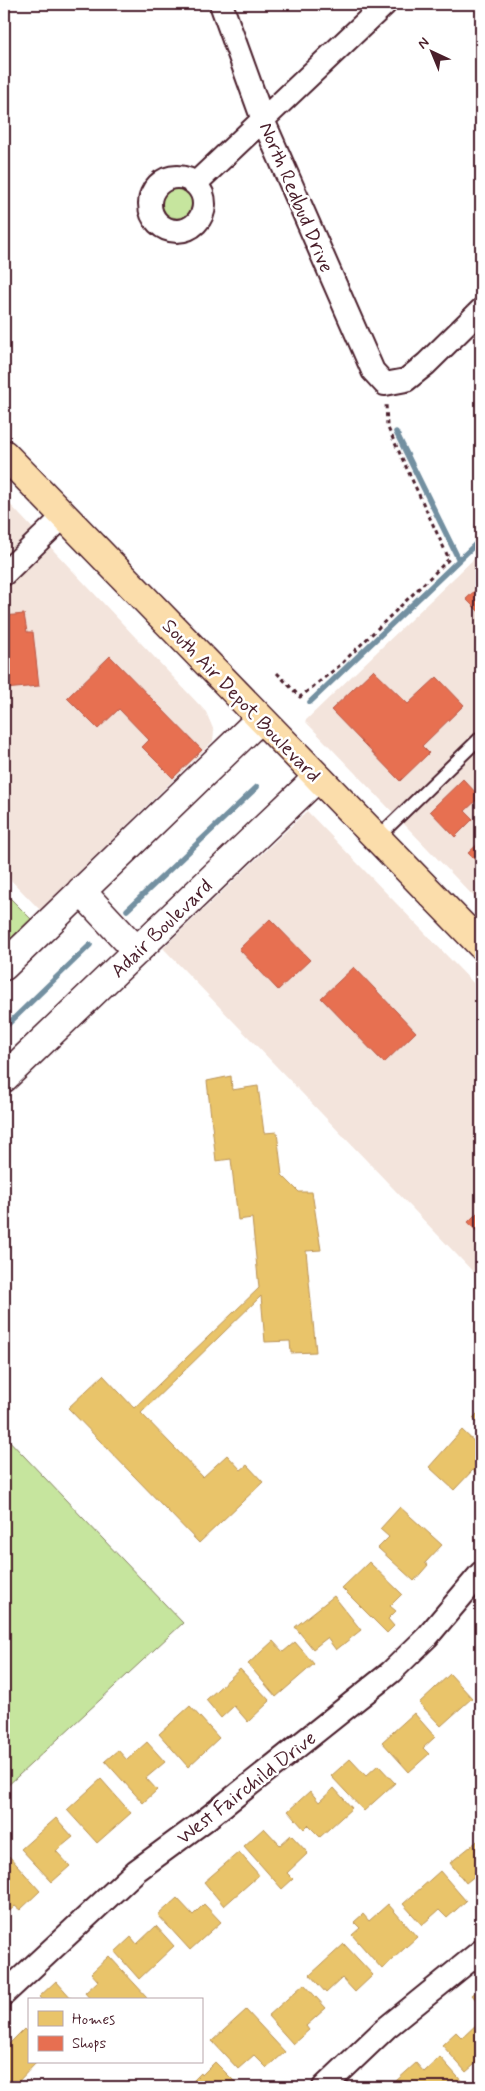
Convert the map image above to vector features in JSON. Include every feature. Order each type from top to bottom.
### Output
[{"type":"main road","name":"South Air Depot Boulevard","points":[[4,454],[481,945]]},
{"type":"street","name":"North Redbud Drive","points":[[221,4],[263,120],[365,356],[372,371],[385,384]]},
{"type":"street","points":[[195,184],[385,4]]},
{"type":"street","points":[[385,384],[406,380],[426,364],[481,310]]},
{"type":"street","points":[[4,574],[64,516]]},
{"type":"street","points":[[4,966],[260,719]]},
{"type":"street","name":"Adair Boulevard","points":[[4,1078],[317,778]]},
{"type":"street","points":[[81,891],[137,951]]},
{"type":"street","name":"West Fairchild Drive","points":[[4,1994],[136,1871],[204,1820],[391,1672],[427,1637],[481,1574]]},
{"type":"street","points":[[324,2087],[386,2028],[481,1951]]},
{"type":"lane","points":[[377,838],[481,737]]},
{"type":"path","points":[[277,673],[300,697],[339,666],[449,559],[386,426],[385,384]]},
{"type":"shaded area","points":[[4,498],[206,712],[214,731],[213,741],[40,910],[4,873]]},
{"type":"shaded area","points":[[481,552],[481,904],[305,721]]},
{"type":"shaded area","points":[[307,811],[481,991],[481,1280],[163,948]]},
{"type":"green space","points":[[177,188],[188,192],[192,203],[188,214],[177,218],[166,214],[162,203],[166,192]]},
{"type":"green space","points":[[4,892],[31,919],[4,945]]},
{"type":"green space","points":[[4,1435],[183,1623],[4,1789]]},
{"type":"building: Homes","points":[[231,1076],[232,1090],[258,1086],[264,1133],[277,1132],[282,1175],[299,1192],[312,1192],[321,1250],[306,1251],[316,1352],[291,1353],[290,1341],[265,1342],[261,1296],[141,1413],[203,1477],[227,1455],[241,1470],[247,1465],[263,1482],[199,1543],[68,1408],[103,1375],[134,1408],[259,1288],[252,1218],[238,1220],[231,1159],[216,1161],[207,1081]]},
{"type":"building: Homes","points":[[481,1410],[481,1427],[473,1418]]},
{"type":"building: Homes","points":[[462,1430],[481,1448],[481,1478],[473,1470],[454,1490],[429,1467]]},
{"type":"building: Homes","points":[[400,1507],[442,1545],[425,1563],[428,1565],[414,1581],[378,1548],[389,1537],[380,1529]]},
{"type":"building: Homes","points":[[369,1562],[402,1594],[390,1606],[396,1611],[388,1619],[394,1626],[387,1633],[342,1588]]},
{"type":"building: Homes","points":[[334,1596],[361,1630],[336,1650],[327,1638],[313,1649],[295,1627]]},
{"type":"building: Homes","points":[[273,1641],[283,1652],[295,1642],[314,1664],[276,1697],[248,1664]]},
{"type":"building: Homes","points":[[240,1669],[270,1701],[248,1722],[234,1706],[221,1718],[206,1700]]},
{"type":"building: Homes","points":[[450,1674],[472,1698],[441,1726],[419,1703]]},
{"type":"building: Homes","points":[[190,1706],[219,1738],[188,1767],[159,1734]]},
{"type":"building: Homes","points":[[414,1713],[435,1737],[423,1748],[429,1754],[409,1772],[382,1742]]},
{"type":"building: Homes","points":[[147,1742],[165,1762],[146,1778],[157,1790],[143,1803],[105,1761],[118,1750],[127,1760]]},
{"type":"building: Homes","points":[[350,1759],[366,1776],[378,1765],[395,1783],[364,1811],[331,1776]]},
{"type":"building: Homes","points":[[101,1779],[131,1813],[97,1843],[67,1810]]},
{"type":"building: Homes","points":[[334,1788],[352,1808],[320,1837],[308,1825],[304,1829],[288,1811],[310,1791],[319,1802]]},
{"type":"building: Homes","points":[[56,1818],[73,1837],[56,1851],[70,1866],[52,1882],[21,1849]]},
{"type":"building: Homes","points":[[264,1828],[280,1845],[291,1835],[308,1853],[287,1873],[293,1879],[282,1889],[244,1846]]},
{"type":"building: Homes","points":[[481,1838],[481,1871],[466,1883],[450,1863]]},
{"type":"building: Homes","points":[[239,1852],[259,1875],[224,1906],[204,1882]]},
{"type":"building: Homes","points":[[9,1856],[40,1891],[20,1910],[15,1906],[4,1916],[4,1861]]},
{"type":"building: Homes","points":[[440,1871],[466,1901],[447,1918],[439,1910],[422,1925],[403,1904]]},
{"type":"building: Homes","points":[[177,1898],[193,1915],[204,1904],[221,1922],[190,1950],[158,1915]]},
{"type":"building: Homes","points":[[388,1904],[417,1937],[382,1969],[352,1935],[360,1928],[354,1922],[363,1914],[369,1921]]},
{"type":"building: Homes","points":[[156,1926],[174,1946],[139,1979],[115,1952],[131,1937],[137,1944]]},
{"type":"building: Homes","points":[[344,1944],[373,1975],[355,1992],[342,1978],[326,1993],[310,1975]]},
{"type":"building: Homes","points":[[109,1956],[147,1997],[89,1998],[85,1993],[98,1981],[91,1973]]},
{"type":"building: Homes","points":[[56,1981],[71,1998],[40,1998]]},
{"type":"building: Homes","points":[[304,1984],[326,2008],[306,2026],[309,2030],[293,2044],[268,2016]]},
{"type":"building: Homes","points":[[481,1988],[481,2006],[472,1995]]},
{"type":"building: Homes","points":[[246,2010],[285,2052],[267,2068],[254,2055],[238,2069],[212,2041]]},
{"type":"building: Homes","points":[[479,2022],[481,2024],[481,2059],[466,2072],[442,2045],[456,2032],[462,2038]]},
{"type":"building: Homes","points":[[24,2029],[28,2033],[28,2064],[35,2064],[14,2086],[4,2076],[4,2049]]},
{"type":"building: Homes","points":[[440,2057],[465,2085],[463,2087],[401,2087],[396,2081],[416,2063],[424,2072]]},
{"type":"building: Homes","points":[[215,2062],[240,2087],[187,2087],[201,2073],[202,2075]]},
{"type":"building: Shops","points":[[481,585],[481,614],[466,599]]},
{"type":"building: Shops","points":[[24,614],[27,632],[33,632],[39,686],[4,689],[4,616]]},
{"type":"building: Shops","points":[[110,656],[202,750],[173,778],[142,747],[149,740],[119,709],[98,729],[67,698]]},
{"type":"building: Shops","points":[[373,670],[408,704],[437,677],[464,705],[422,746],[429,753],[400,781],[331,710]]},
{"type":"building: Shops","points":[[463,779],[480,797],[465,811],[473,819],[455,837],[430,811]]},
{"type":"building: Shops","points":[[481,841],[481,866],[468,853]]},
{"type":"building: Shops","points":[[270,919],[310,960],[278,990],[239,949]]},
{"type":"building: Shops","points":[[354,967],[416,1032],[384,1063],[321,998]]},
{"type":"building: Shops","points":[[481,1209],[481,1236],[468,1222]]},
{"type":"waterway","points":[[396,432],[459,560]]},
{"type":"waterway","points":[[310,702],[481,539]]},
{"type":"waterway","points":[[127,910],[257,787]]},
{"type":"waterway","points":[[4,1028],[90,945]]}]
